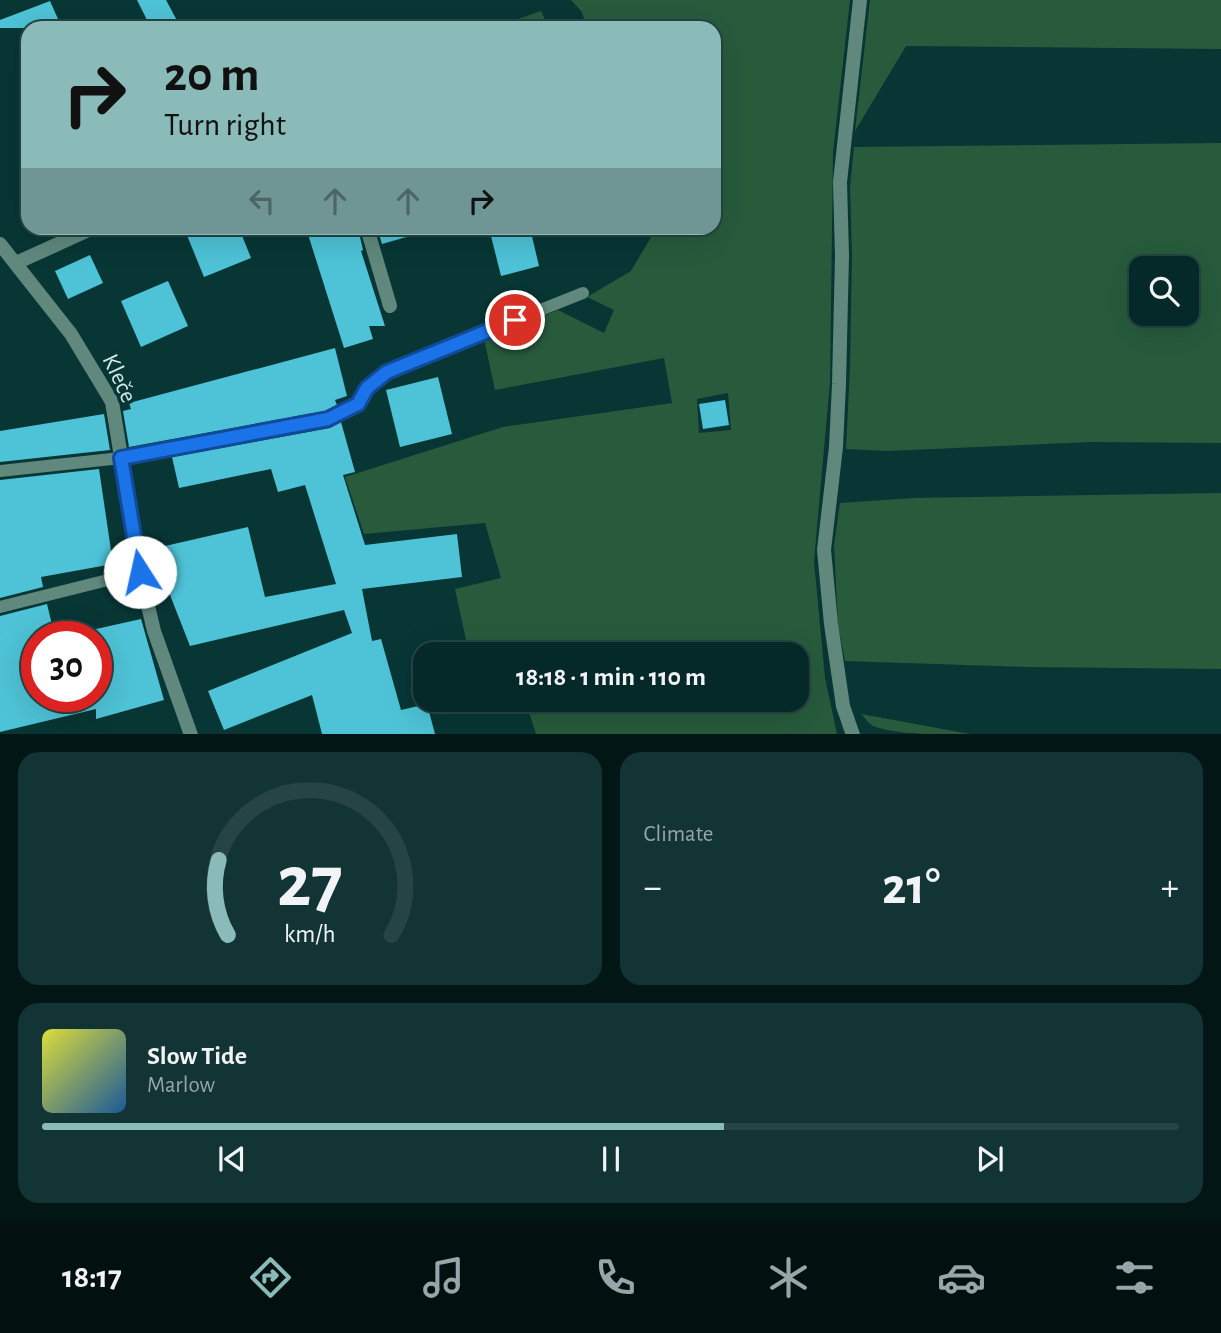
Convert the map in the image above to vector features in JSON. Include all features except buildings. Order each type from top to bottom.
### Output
[{"type":"street","points":[[853,734],[843,706],[824,550],[838,409],[842,256],[840,182],[860,0]]},
{"type":"street","points":[[16,263],[78,235]]},
{"type":"street","points":[[369,235],[390,306]]},
{"type":"street","name":"Kleče","points":[[1,245],[71,334],[112,402],[140,572],[154,631],[191,734]]},
{"type":"lane","points":[[0,471],[121,458],[328,419],[358,404],[367,388],[387,372],[583,293]]},
{"type":"lane","points":[[0,607],[140,572]]},
{"type":"green space","points":[[571,0],[850,0],[833,152],[830,382],[814,561],[825,678],[837,734],[536,734],[529,712],[809,712],[809,642],[466,642],[455,589],[501,578],[485,523],[364,534],[345,477],[503,427],[672,403],[664,358],[495,390],[484,339],[558,310],[604,333],[614,310],[587,297],[631,271],[652,235],[721,235],[721,21],[585,21],[581,11]],"holes":[[[728,393],[731,430],[699,433],[697,399]]]},
{"type":"green space","points":[[870,0],[1221,0],[1221,49],[906,46],[855,131]]},
{"type":"green space","points":[[541,11],[546,21],[513,21]]},
{"type":"green space","points":[[1221,143],[1221,443],[1090,442],[888,451],[846,449],[852,254],[850,187],[854,147]]},
{"type":"green space","points":[[1221,493],[1221,669],[845,661],[838,625],[834,545],[840,503],[913,498]]},
{"type":"green space","points":[[861,714],[970,734],[907,733],[883,729],[873,726]]},
{"type":"route","points":[[140,572],[121,458],[328,419],[358,404],[367,388],[387,372],[515,320]]}]
